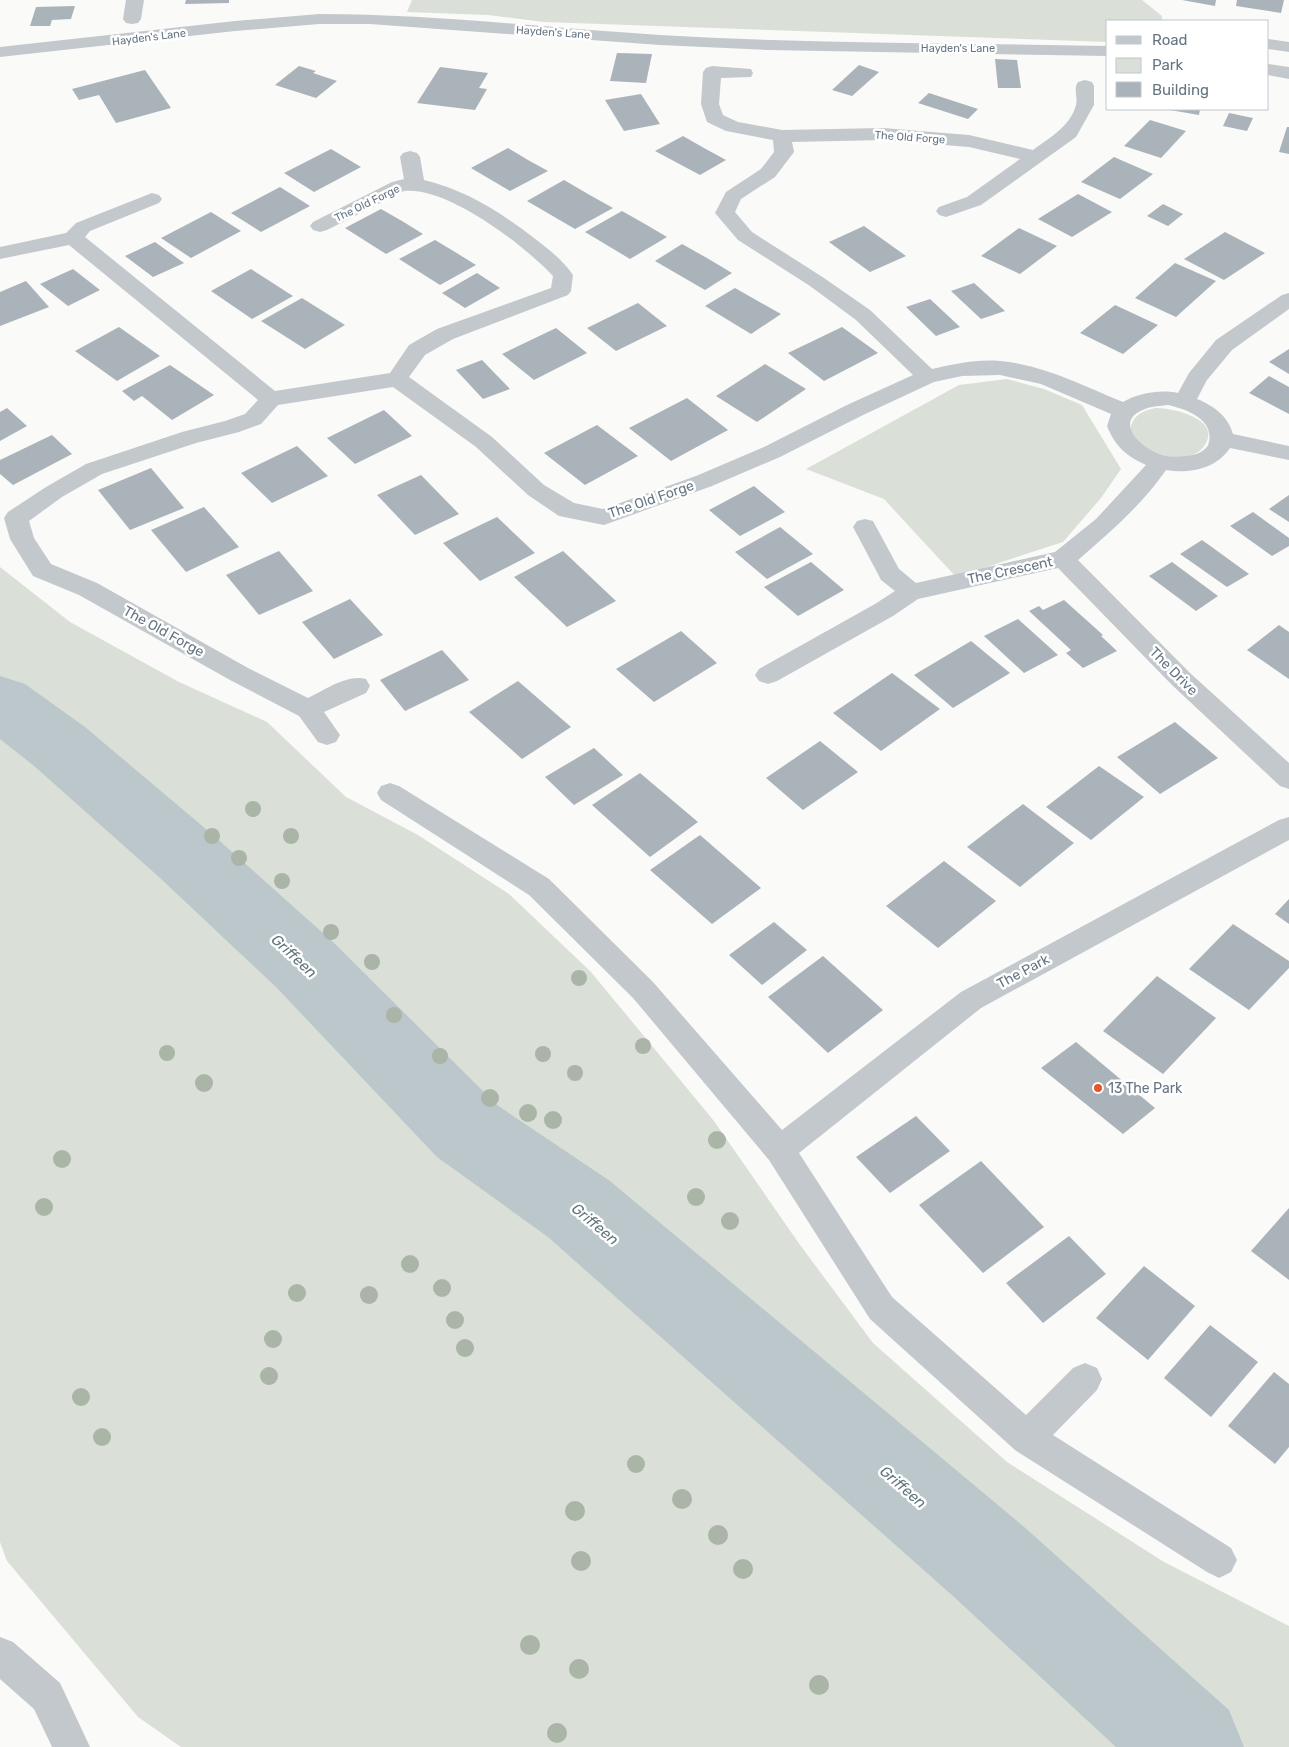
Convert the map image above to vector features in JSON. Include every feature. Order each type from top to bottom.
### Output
[{"type":"street","points":[[132,19],[135,0]]},
{"type":"street","name":"Hayden's Lane","points":[[0,52],[127,40],[236,26],[319,19],[370,18],[660,40],[1106,51]]},
{"type":"street","points":[[1269,44],[1289,47]]},
{"type":"street","points":[[1269,70],[1289,73]]},
{"type":"street","name":"The Old Forge","points":[[744,73],[712,72],[710,104],[714,118],[734,127],[782,136],[883,134],[969,141],[1037,157]]},
{"type":"street","points":[[946,211],[974,201],[1069,133],[1085,106],[1085,86]]},
{"type":"street","points":[[782,136],[784,152],[768,173],[733,196],[725,213],[745,236],[817,282],[863,315],[927,377]]},
{"type":"street","name":"The Old Forge","points":[[410,156],[416,184]]},
{"type":"street","name":"The Old Forge","points":[[320,226],[399,186],[416,184],[437,188],[479,207],[550,260],[563,276],[561,291],[444,334],[417,350],[398,379],[484,442],[536,490],[566,510],[604,517],[704,481],[772,452],[855,410],[927,377],[962,369],[1000,368],[1047,378],[1124,411]]},
{"type":"street","points":[[0,252],[73,238],[83,227],[152,199]]},
{"type":"street","points":[[73,238],[271,399],[398,379]]},
{"type":"street","points":[[1185,402],[1197,378],[1224,345],[1289,299]]},
{"type":"street","points":[[1168,398],[1185,402],[1200,408],[1213,417],[1220,428],[1222,439],[1218,450],[1208,458],[1194,463],[1177,465],[1159,463],[1131,450],[1122,440],[1118,430],[1118,420],[1124,411],[1135,403],[1150,399],[1168,398]]},
{"type":"street","name":"The Old Forge","points":[[271,399],[253,419],[231,427],[190,437],[94,469],[8,516],[42,570],[88,589],[239,674],[308,709],[327,735]]},
{"type":"street","points":[[1222,439],[1289,453]]},
{"type":"street","name":"The Crescent","points":[[768,676],[884,610],[911,592],[1063,559],[1104,525],[1150,476],[1159,463]]},
{"type":"street","points":[[865,527],[890,574],[911,592]]},
{"type":"street","name":"The Drive","points":[[1063,559],[1181,679],[1289,779]]},
{"type":"street","points":[[308,709],[357,686]]},
{"type":"street","points":[[390,793],[449,817],[539,887],[643,990],[780,1150],[881,1308],[1027,1438],[1219,1560]]},
{"type":"street","name":"The Park","points":[[780,1150],[971,1000],[1289,827]]},
{"type":"street","points":[[1027,1438],[1085,1379]]},
{"type":"street","points":[[0,1655],[46,1696],[71,1747]]},
{"type":"green space","points":[[412,0],[1142,0],[1162,16],[1162,20],[1106,20],[1106,42],[544,22],[488,15],[407,12]]},
{"type":"green space","points":[[1007,379],[1044,389],[1082,405],[1121,469],[1101,498],[1063,542],[956,577],[884,499],[806,469],[959,385]]},
{"type":"green space","points":[[1156,408],[1183,413],[1201,422],[1207,428],[1208,436],[1205,445],[1192,455],[1183,457],[1165,456],[1141,446],[1130,430],[1131,425],[1139,414]]},
{"type":"green space","points":[[0,567],[70,622],[179,682],[267,722],[346,797],[418,835],[509,894],[591,972],[714,1121],[800,1245],[873,1343],[1007,1462],[1164,1562],[1289,1626],[1289,1747],[181,1747],[138,1717],[7,1561],[0,1542]]},
{"type":"building","points":[[186,0],[229,0],[229,3],[185,4]]},
{"type":"building","points":[[1182,0],[1216,0],[1215,6]]},
{"type":"building","points":[[1237,0],[1284,0],[1281,13],[1236,6]]},
{"type":"building","points":[[75,6],[71,19],[52,20],[50,26],[30,26],[36,7]]},
{"type":"building","points":[[617,53],[652,54],[646,83],[610,81]]},
{"type":"building","points":[[995,59],[1017,60],[1021,88],[998,88]]},
{"type":"building","points":[[859,65],[879,72],[852,96],[832,90]]},
{"type":"building","points":[[299,66],[316,71],[313,73],[337,81],[316,98],[275,85]]},
{"type":"building","points":[[440,67],[488,73],[479,88],[487,89],[475,110],[417,103]]},
{"type":"building","points":[[145,70],[171,108],[116,123],[99,95],[79,100],[72,89]]},
{"type":"building","points":[[929,93],[978,109],[968,119],[918,103]]},
{"type":"building","points":[[641,94],[660,124],[624,131],[605,100]]},
{"type":"building","points":[[1170,110],[1200,110],[1199,115]]},
{"type":"building","points":[[1229,113],[1253,118],[1247,131],[1223,126]]},
{"type":"building","points":[[1150,120],[1186,131],[1161,158],[1124,146]]},
{"type":"building","points":[[1287,127],[1289,127],[1289,154],[1279,152]]},
{"type":"building","points":[[683,136],[726,160],[700,175],[655,151]]},
{"type":"building","points":[[508,148],[548,171],[510,191],[471,168]]},
{"type":"building","points":[[331,149],[361,167],[314,192],[284,173]]},
{"type":"building","points":[[1114,157],[1153,174],[1120,199],[1081,182]]},
{"type":"building","points":[[564,180],[613,208],[575,229],[527,201]]},
{"type":"building","points":[[280,187],[310,206],[261,232],[231,213]]},
{"type":"building","points":[[1078,194],[1112,212],[1072,237],[1038,219]]},
{"type":"building","points":[[1163,204],[1183,214],[1168,226],[1147,216]]},
{"type":"building","points":[[381,209],[423,234],[386,254],[345,228]]},
{"type":"building","points":[[622,211],[667,237],[630,259],[585,232]]},
{"type":"building","points":[[211,212],[241,231],[191,258],[161,238]]},
{"type":"building","points":[[864,226],[906,256],[870,272],[829,242]]},
{"type":"building","points":[[1019,228],[1057,246],[1020,274],[981,256]]},
{"type":"building","points":[[1225,232],[1265,253],[1224,280],[1184,259]]},
{"type":"building","points":[[435,240],[476,265],[440,285],[399,259]]},
{"type":"building","points":[[155,242],[184,263],[153,277],[125,256]]},
{"type":"building","points":[[682,244],[732,273],[705,290],[655,261]]},
{"type":"building","points":[[1175,263],[1216,281],[1176,317],[1135,298]]},
{"type":"building","points":[[73,269],[100,290],[68,306],[40,284]]},
{"type":"building","points":[[251,269],[293,296],[252,319],[211,291]]},
{"type":"building","points":[[477,273],[500,288],[465,308],[442,293]]},
{"type":"building","points":[[26,281],[49,307],[0,326],[0,292]]},
{"type":"building","points":[[974,283],[1005,311],[981,319],[951,291]]},
{"type":"building","points":[[735,288],[781,314],[751,334],[705,306]]},
{"type":"building","points":[[302,298],[345,325],[305,349],[261,321]]},
{"type":"building","points":[[930,299],[960,327],[936,336],[906,307]]},
{"type":"building","points":[[638,303],[667,326],[616,351],[587,328]]},
{"type":"building","points":[[1115,305],[1158,325],[1123,354],[1080,333]]},
{"type":"building","points":[[119,327],[160,356],[117,381],[75,351]]},
{"type":"building","points":[[842,327],[878,353],[824,381],[788,353]]},
{"type":"building","points":[[556,328],[587,353],[534,380],[502,354]]},
{"type":"building","points":[[1289,349],[1289,374],[1269,362]]},
{"type":"building","points":[[482,360],[510,389],[483,399],[456,370]]},
{"type":"building","points":[[765,364],[806,389],[757,422],[716,396]]},
{"type":"building","points":[[170,365],[214,395],[172,420],[142,396],[134,401],[122,391]]},
{"type":"building","points":[[1269,376],[1289,387],[1289,414],[1249,393]]},
{"type":"building","points":[[687,398],[728,430],[671,461],[629,428]]},
{"type":"building","points":[[7,408],[27,426],[0,441],[0,412]]},
{"type":"building","points":[[384,410],[412,436],[355,464],[327,438]]},
{"type":"building","points":[[597,425],[638,456],[585,485],[544,453]]},
{"type":"building","points":[[52,435],[72,454],[13,485],[0,474],[0,460]]},
{"type":"building","points":[[297,446],[328,476],[272,503],[241,473]]},
{"type":"building","points":[[151,468],[184,508],[130,530],[98,490]]},
{"type":"building","points":[[421,475],[459,514],[415,535],[377,495]]},
{"type":"building","points":[[754,486],[785,512],[740,536],[709,510]]},
{"type":"building","points":[[1289,495],[1289,522],[1269,509]]},
{"type":"building","points":[[204,507],[239,547],[186,572],[151,530]]},
{"type":"building","points":[[1253,512],[1289,538],[1289,546],[1272,556],[1230,526]]},
{"type":"building","points":[[497,517],[535,553],[480,581],[443,543]]},
{"type":"building","points":[[780,527],[813,554],[767,579],[735,552]]},
{"type":"building","points":[[1202,540],[1249,574],[1227,587],[1180,554]]},
{"type":"building","points":[[279,551],[313,591],[259,615],[226,575]]},
{"type":"building","points":[[563,551],[616,601],[567,627],[514,577]]},
{"type":"building","points":[[811,562],[844,590],[798,616],[764,587]]},
{"type":"building","points":[[1172,562],[1218,596],[1196,611],[1149,576]]},
{"type":"building","points":[[350,599],[383,635],[334,659],[302,622]]},
{"type":"building","points":[[1064,600],[1103,635],[1101,636],[1117,651],[1083,668],[1066,653],[1071,650],[1029,611],[1039,606],[1043,610]]},
{"type":"building","points":[[1018,619],[1058,655],[1024,673],[984,636]]},
{"type":"building","points":[[1279,625],[1289,632],[1289,679],[1247,650]]},
{"type":"building","points":[[681,631],[717,663],[654,702],[616,669]]},
{"type":"building","points":[[971,641],[1010,673],[953,708],[914,675]]},
{"type":"building","points":[[442,650],[469,680],[405,711],[380,680]]},
{"type":"building","points":[[892,673],[940,709],[881,751],[833,713]]},
{"type":"building","points":[[518,681],[571,727],[522,759],[469,712]]},
{"type":"building","points":[[1175,722],[1218,758],[1160,794],[1117,757]]},
{"type":"building","points":[[820,741],[858,772],[803,810],[766,778]]},
{"type":"building","points":[[594,748],[623,775],[574,805],[545,777]]},
{"type":"building","points":[[1099,766],[1144,797],[1091,840],[1046,807]]},
{"type":"building","points":[[640,773],[698,822],[650,857],[592,805]]},
{"type":"building","points":[[1023,804],[1074,843],[1020,887],[967,847]]},
{"type":"building","points":[[700,835],[761,888],[712,924],[650,870]]},
{"type":"building","points":[[944,861],[996,901],[938,948],[886,906]]},
{"type":"building","points":[[1289,899],[1289,924],[1275,914]]},
{"type":"building","points":[[774,922],[807,950],[762,985],[729,955]]},
{"type":"building","points":[[1233,924],[1289,961],[1289,968],[1249,1010],[1189,969]]},
{"type":"building","points":[[823,956],[883,1010],[828,1053],[768,997]]},
{"type":"building","points":[[1157,976],[1216,1018],[1163,1074],[1103,1031]]},
{"type":"building","name":"13 The Park","points":[[1076,1042],[1155,1108],[1123,1134],[1041,1068]]},
{"type":"building","points":[[916,1116],[950,1151],[890,1193],[856,1157]]},
{"type":"building","points":[[981,1161],[1044,1227],[983,1273],[919,1205]]},
{"type":"building","points":[[1289,1208],[1289,1280],[1251,1251]]},
{"type":"building","points":[[1069,1236],[1106,1274],[1043,1323],[1006,1283]]},
{"type":"building","points":[[1144,1266],[1195,1306],[1148,1360],[1096,1318]]},
{"type":"building","points":[[1210,1325],[1258,1362],[1211,1417],[1164,1378]]},
{"type":"building","points":[[1274,1372],[1289,1384],[1289,1447],[1275,1464],[1228,1426]]},
{"type":"waterway","name":"Griffeen","points":[[0,702],[59,746],[186,856],[305,965],[467,1131],[579,1209],[988,1561],[1192,1747]]},
{"type":"place","name":"13 The Park","points":[[1098,1088]]}]
